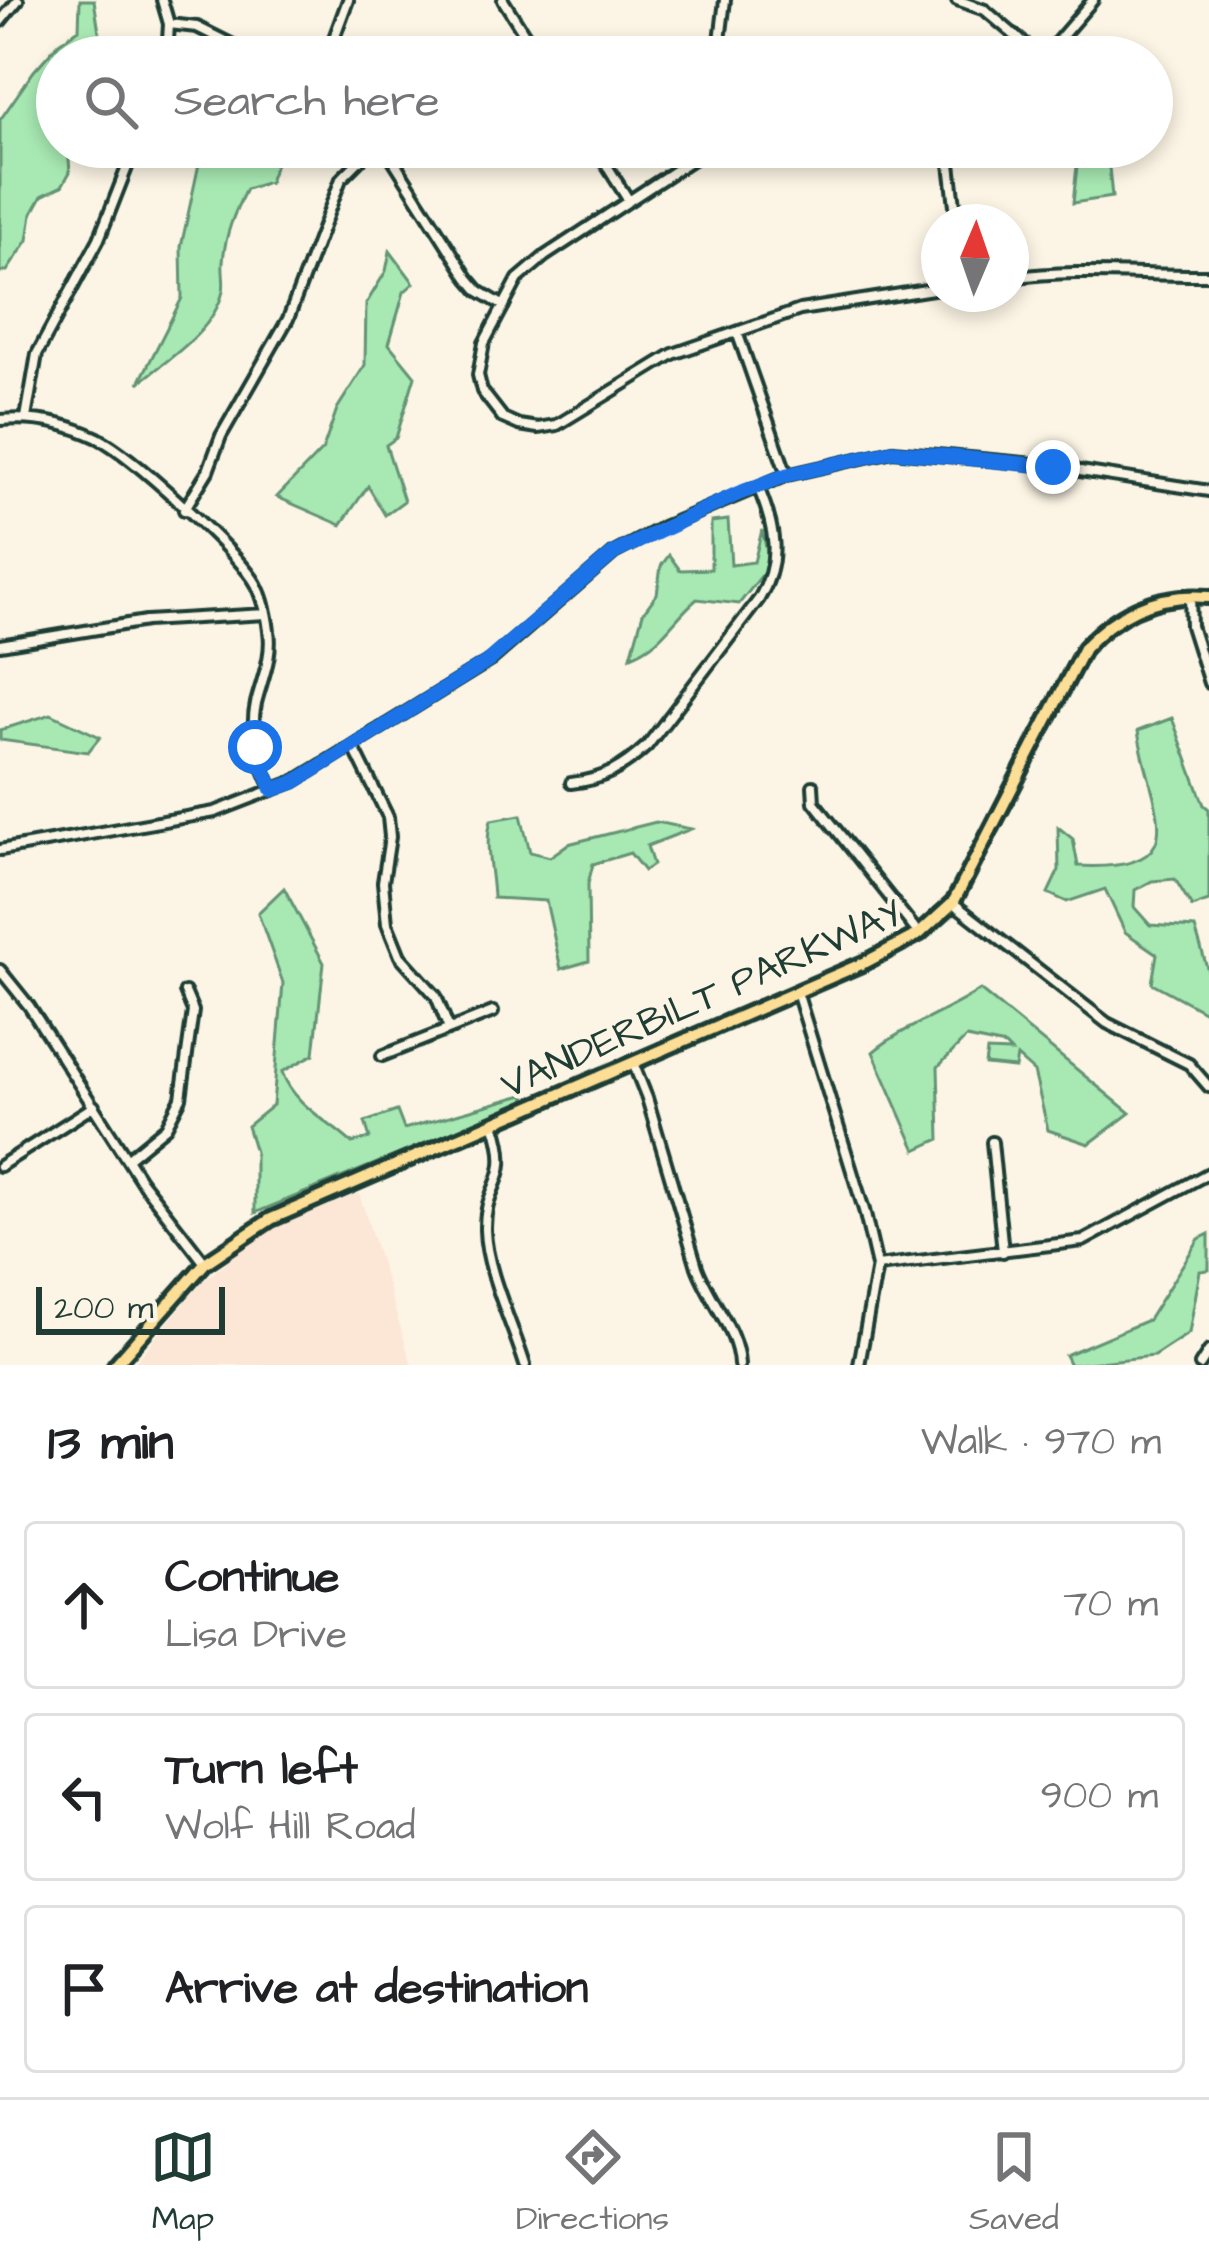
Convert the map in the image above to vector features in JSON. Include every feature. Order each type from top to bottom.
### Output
[{"type":"main road","name":"VANDERBILT PARKWAY","points":[[116,1365],[205,1264],[271,1219],[866,962],[919,934],[952,903],[1084,648],[1103,626],[1158,600],[1209,597]]},
{"type":"street","points":[[0,22],[18,0]]},
{"type":"street","points":[[162,0],[168,36]]},
{"type":"street","points":[[335,36],[348,0]]},
{"type":"street","points":[[503,0],[526,36]]},
{"type":"street","points":[[721,36],[725,0]]},
{"type":"street","points":[[957,0],[986,10],[1017,36]]},
{"type":"street","points":[[1061,36],[1093,0]]},
{"type":"street","points":[[169,24],[197,27],[215,36]]},
{"type":"street","points":[[26,418],[37,353],[99,239],[128,168]]},
{"type":"street","points":[[184,510],[208,471],[220,436],[288,319],[341,179],[352,168]]},
{"type":"street","points":[[398,168],[468,278],[479,292],[504,306]]},
{"type":"street","points":[[608,168],[629,201]]},
{"type":"street","points":[[679,168],[518,279],[479,360],[482,391],[503,418],[538,428],[557,425],[674,354],[828,303],[921,290]]},
{"type":"street","points":[[951,168],[955,204]]},
{"type":"street","points":[[1029,275],[1209,274]]},
{"type":"street","points":[[737,332],[787,475]]},
{"type":"street","points":[[0,420],[26,418],[99,439],[134,464],[255,582],[266,614],[269,657],[253,726],[255,747],[273,790]]},
{"type":"street","points":[[0,850],[215,812],[295,782],[490,660],[614,553],[787,475],[892,451],[1035,464],[1209,490]]},
{"type":"street","points":[[571,783],[596,781],[626,766],[647,746],[759,599],[769,582],[776,544],[758,487]]},
{"type":"street","points":[[1190,596],[1191,626],[1209,683]]},
{"type":"street","points":[[0,645],[146,621],[266,614]]},
{"type":"street","points":[[353,746],[388,817],[390,838],[383,882],[387,924],[400,956],[436,996],[449,1029]]},
{"type":"street","points":[[813,786],[814,802],[919,934]]},
{"type":"street","points":[[952,903],[1107,1023],[1189,1064],[1209,1087]]},
{"type":"street","points":[[0,970],[205,1264]]},
{"type":"street","points":[[128,1159],[166,1127],[181,1098],[193,1011],[184,992]]},
{"type":"street","points":[[797,992],[877,1266],[859,1365]]},
{"type":"street","points":[[382,1056],[493,1012]]},
{"type":"street","points":[[633,1063],[697,1267],[738,1349],[739,1365]]},
{"type":"street","points":[[0,1166],[94,1106]]},
{"type":"street","points":[[494,1123],[504,1165],[487,1210],[486,1241],[525,1365]]},
{"type":"street","points":[[992,1142],[1004,1252]]},
{"type":"street","points":[[877,1266],[1082,1241],[1209,1173]]},
{"type":"street","points":[[1200,1365],[1209,1351]]},
{"type":"shaded area","points":[[359,1193],[412,1365],[133,1365],[201,1283],[261,1234]]},
{"type":"green space","points":[[80,0],[94,0],[100,36],[69,36],[79,29]]},
{"type":"green space","points":[[34,71],[36,168],[70,168],[70,172],[62,186],[42,196],[32,214],[28,240],[7,271],[0,272],[0,120]]},
{"type":"green space","points":[[198,168],[274,168],[269,182],[246,189],[234,216],[226,243],[224,288],[210,319],[139,383],[182,298],[181,247]]},
{"type":"green space","points":[[1077,168],[1109,168],[1112,197],[1073,203]]},
{"type":"green space","points":[[390,251],[414,283],[404,292],[389,344],[415,376],[396,438],[386,445],[404,501],[385,515],[368,486],[341,525],[277,497],[323,449],[337,409],[365,365],[366,304],[386,271]]},
{"type":"green space","points":[[728,520],[731,565],[754,562],[762,530],[770,565],[739,604],[697,599],[660,638],[631,656],[643,613],[657,594],[661,566],[669,555],[680,570],[711,569],[711,522]]},
{"type":"green space","points":[[51,714],[100,737],[88,752],[0,740],[0,730]]},
{"type":"green space","points":[[1172,718],[1209,809],[1209,901],[1192,907],[1175,879],[1152,881],[1135,890],[1134,907],[1150,925],[1195,928],[1209,974],[1209,1014],[1152,983],[1157,954],[1125,932],[1105,889],[1067,902],[1048,893],[1059,870],[1058,827],[1073,839],[1078,866],[1116,865],[1141,858],[1154,846],[1159,830],[1157,809],[1138,731]]},
{"type":"green space","points":[[521,815],[530,852],[550,857],[568,844],[656,822],[691,829],[647,846],[653,865],[644,871],[630,853],[593,864],[588,884],[589,961],[561,969],[546,901],[493,898],[488,849],[491,820]]},
{"type":"green space","points":[[284,888],[324,963],[314,1054],[282,1072],[294,1094],[312,1111],[352,1143],[370,1138],[365,1122],[397,1111],[404,1129],[527,1094],[524,1103],[255,1213],[255,1152],[247,1126],[273,1105],[283,983],[258,913]]},
{"type":"green space","points":[[980,990],[1130,1113],[1089,1144],[1048,1130],[1034,1072],[1017,1057],[1015,1068],[985,1065],[987,1051],[1011,1052],[1005,1046],[966,1038],[938,1067],[940,1139],[916,1150],[873,1052]]},
{"type":"green space","points":[[1209,1234],[1209,1270],[1200,1271],[1189,1333],[1154,1356],[1070,1365],[1065,1355],[1148,1320],[1199,1239]]},
{"type":"route","points":[[255,747],[273,790],[295,782],[487,662],[614,553],[787,475],[892,451],[1053,467]]}]
